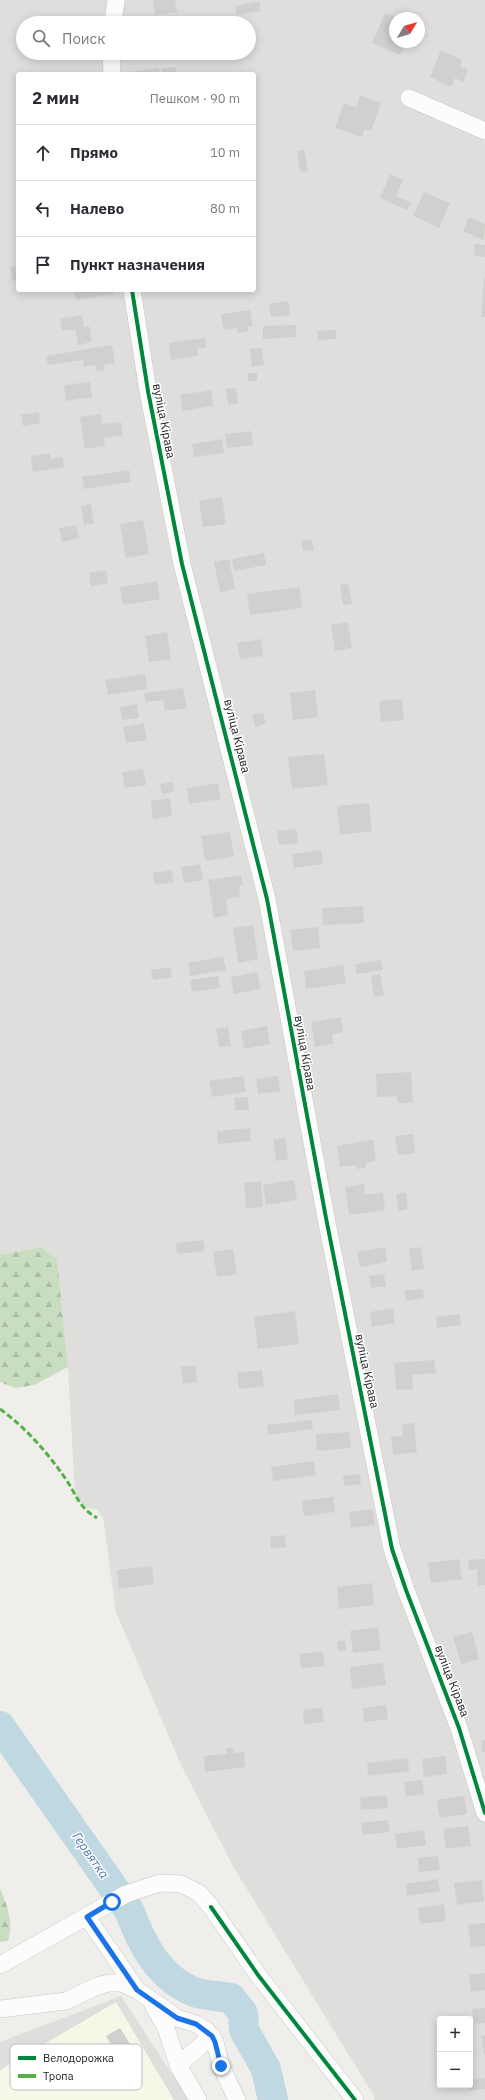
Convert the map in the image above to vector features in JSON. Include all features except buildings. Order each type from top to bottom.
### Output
[{"type":"street","points":[[114,16],[116,0]]},
{"type":"street","points":[[111,60],[112,72]]},
{"type":"street","points":[[409,98],[485,131]]},
{"type":"street","name":"вуліца Кірава","points":[[132,292],[148,391],[182,564],[267,899],[326,1218],[392,1549],[406,1590],[459,1728],[485,1813]]},
{"type":"street","points":[[0,1965],[119,1898],[160,1883],[181,1884],[199,1893],[212,1907],[258,1975],[355,2100]]},
{"type":"street","points":[[87,1917],[137,1990]]},
{"type":"street","points":[[0,2009],[66,2001],[97,1986],[109,1983],[122,1984],[137,1990],[152,2002],[177,2018],[196,2024],[212,2036],[221,2066],[237,2100]]},
{"type":"street","points":[[152,2002],[166,2028],[178,2065],[198,2100]]},
{"type":"street","points":[[178,2065],[212,2036]]},
{"type":"shaded area","points":[[0,0],[485,0],[485,2100],[374,2100],[374,2096],[234,1868],[181,1765],[116,1612],[103,1517],[97,1510],[85,1507],[75,1495],[68,1367],[57,1259],[41,1247],[0,1255]]},
{"type":"shaded area","points":[[121,1996],[189,2100],[0,2100],[0,2042]]},
{"type":"shaded area","points":[[116,2002],[141,2044],[44,2044]]},
{"type":"shaded area","points":[[142,2046],[174,2100],[0,2100],[0,2070],[10,2064],[10,2090],[142,2090]]},
{"type":"green space","points":[[41,1247],[57,1259],[68,1367],[34,1385],[16,1388],[0,1382],[0,1255]]},
{"type":"green space","points":[[0,1888],[9,1914],[10,1934],[8,1941],[0,1942]]},
{"type":"waterway","name":"Гервятка","points":[[0,1726],[129,1910],[140,1936],[154,1960],[163,1970],[184,1987],[205,1995],[231,1998],[243,2013],[244,2030],[266,2069],[273,2100]]},
{"type":"marked path","points":[[0,1409],[10,1416],[36,1441],[58,1468],[78,1500],[86,1510],[97,1518]]},
{"type":"cycle path","points":[[132,292],[148,391],[182,564],[267,899],[326,1218],[392,1549],[406,1590],[459,1728],[485,1813]]},
{"type":"cycle path","points":[[211,1907],[258,1975],[355,2100]]},
{"type":"route","points":[[112,1902],[87,1917],[137,1990],[152,2002],[177,2018],[196,2024],[212,2036],[221,2066]]}]
